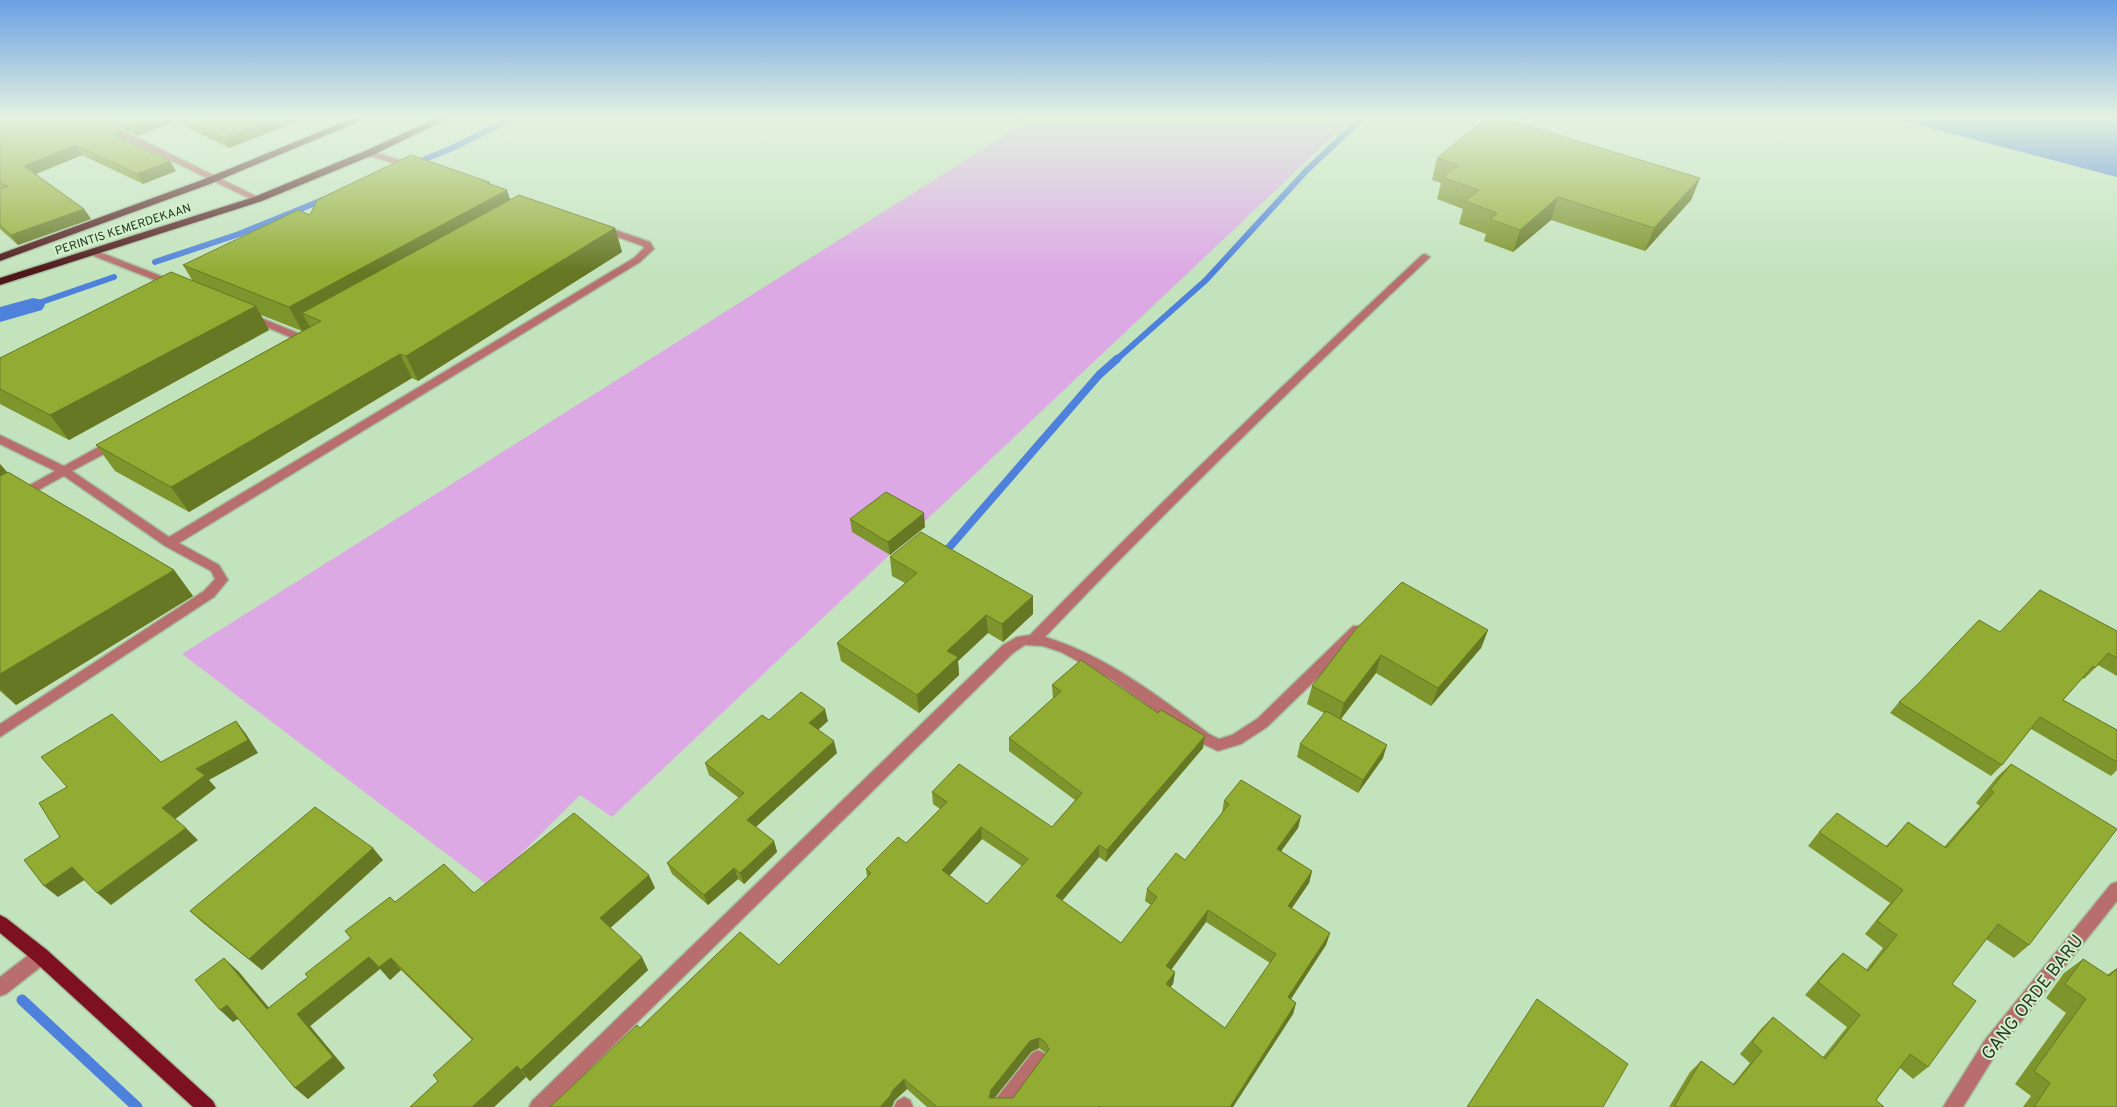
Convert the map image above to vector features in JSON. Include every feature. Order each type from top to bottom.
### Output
[{"type":"highway","points":[[0,258],[237,169]]},
{"type":"highway","name":"PERINTIS KEMERDEKAAN","points":[[0,282],[258,198],[330,169]]},
{"type":"main road","points":[[0,923],[42,956],[207,1107]]},
{"type":"street","points":[[195,169],[258,198]]},
{"type":"street","points":[[414,173],[422,169]]},
{"type":"street","points":[[169,543],[637,260],[649,249],[647,244],[592,225]]},
{"type":"street","points":[[92,252],[180,288],[172,292]]},
{"type":"street","points":[[1034,640],[1156,514],[1277,396],[1426,257]]},
{"type":"street","points":[[241,313],[301,338]]},
{"type":"street","points":[[0,507],[124,438]]},
{"type":"street","points":[[0,440],[64,471],[169,543],[216,568],[222,580],[209,594],[2,727]]},
{"type":"street","points":[[538,1107],[1008,649],[1024,640],[1034,640],[1054,644],[1072,651],[1127,681],[1204,738],[1218,746],[1236,740],[1262,723],[1365,622]]},
{"type":"street","name":"GANG ORDE BARU","points":[[1952,1107],[1991,1046],[2117,889]]},
{"type":"street","points":[[0,988],[42,956]]},
{"type":"street","points":[[1000,1107],[1038,1059]]},
{"type":"shaded area","points":[[952,169],[1298,169],[612,817],[580,795],[489,886],[182,654]]},
{"type":"water","points":[[2085,169],[2117,169],[2117,177]]},
{"type":"building","points":[[0,169],[28,169],[84,209],[11,235],[0,225],[0,189],[8,186],[0,183]]},
{"type":"building","points":[[126,169],[151,169],[137,174]]},
{"type":"building","points":[[382,169],[450,169],[507,190],[289,307],[183,265],[298,210],[310,215],[317,200]]},
{"type":"building","points":[[1454,169],[1669,169],[1700,178],[1654,228],[1558,197],[1520,230],[1490,219],[1497,213],[1465,201],[1479,190],[1442,177]]},
{"type":"building","points":[[519,195],[615,228],[406,356],[400,354],[171,487],[96,445],[321,321],[302,313]]},
{"type":"building","points":[[171,272],[256,306],[50,415],[0,389],[0,358]]},
{"type":"building","points":[[8,472],[174,570],[0,674],[0,476]]},
{"type":"building","points":[[886,492],[924,513],[888,542],[850,519]]},
{"type":"building","points":[[921,532],[1033,596],[1002,624],[986,615],[947,651],[958,657],[917,695],[837,643],[917,573],[890,557]]},
{"type":"building","points":[[1402,582],[1488,630],[1438,688],[1381,655],[1344,703],[1312,686],[1355,630]]},
{"type":"building","points":[[2040,590],[2117,631],[2117,658],[2108,653],[2095,668],[2093,666],[2063,700],[2117,730],[2117,762],[2040,717],[2002,765],[1899,702],[1979,620],[2000,632]]},
{"type":"building","points":[[1081,660],[1158,713],[1161,710],[1205,736],[1107,850],[1099,845],[1056,896],[1121,943],[1157,897],[1147,889],[1176,853],[1185,860],[1229,804],[1224,801],[1241,780],[1301,816],[1277,849],[1312,871],[1288,906],[1330,933],[1288,997],[1296,1003],[1230,1107],[937,1107],[904,1079],[880,1107],[550,1107],[637,1025],[640,1028],[740,932],[779,965],[871,873],[866,869],[898,837],[906,843],[947,802],[932,792],[959,764],[1052,827],[1082,793],[1009,738],[1061,691],[1052,685]],"holes":[[[981,827],[1028,859],[987,904],[942,870]],[[1208,910],[1276,954],[1225,1028],[1166,984],[1175,972],[1166,966]],[[1039,1038],[1045,1042],[1049,1049],[1013,1098],[989,1098],[991,1090],[1030,1041]]]},
{"type":"building","points":[[801,692],[825,709],[809,723],[834,741],[747,820],[774,841],[740,873],[734,868],[704,895],[667,863],[744,793],[705,763],[762,715],[769,720]]},
{"type":"building","points":[[1326,711],[1387,745],[1363,780],[1300,744]]},
{"type":"building","points":[[112,714],[161,762],[236,721],[248,740],[196,769],[205,775],[162,808],[186,828],[97,893],[72,867],[44,886],[24,860],[60,837],[39,803],[67,787],[41,757]]},
{"type":"building","points":[[2011,764],[2117,829],[2029,945],[1998,924],[1952,984],[1976,1001],[1928,1067],[1910,1054],[1876,1100],[1884,1107],[1677,1107],[1675,1105],[1701,1061],[1734,1085],[1762,1051],[1752,1042],[1773,1017],[1825,1059],[1860,1015],[1818,982],[1843,953],[1868,971],[1897,935],[1877,921],[1903,890],[1819,832],[1837,813],[1887,847],[1908,822],[1946,848],[1994,792],[1990,790]]},
{"type":"building","points":[[315,807],[373,848],[249,959],[190,911]]},
{"type":"building","points":[[574,813],[649,875],[600,918],[642,957],[521,1070],[517,1066],[472,1107],[410,1107],[438,1081],[433,1075],[473,1039],[391,958],[379,967],[369,957],[297,1014],[333,1057],[295,1088],[227,1005],[220,1010],[195,980],[224,958],[267,1009],[308,977],[305,974],[351,938],[345,931],[390,897],[395,902],[444,864],[474,893]]},
{"type":"building","points":[[2083,959],[2109,976],[2117,969],[2117,1107],[2034,1107],[2050,1083],[2034,1071],[2086,999],[2065,984]]},
{"type":"building","points":[[1537,999],[1628,1064],[1603,1107],[1467,1107]]},
{"type":"waterway","points":[[1116,360],[1206,280],[1308,169]]},
{"type":"waterway","points":[[155,262],[239,234],[325,199]]},
{"type":"waterway","points":[[33,305],[114,277]]},
{"type":"waterway","points":[[0,315],[33,305]]},
{"type":"waterway","points":[[941,557],[1099,375],[1117,359]]},
{"type":"waterway","points":[[22,1000],[137,1107]]}]
